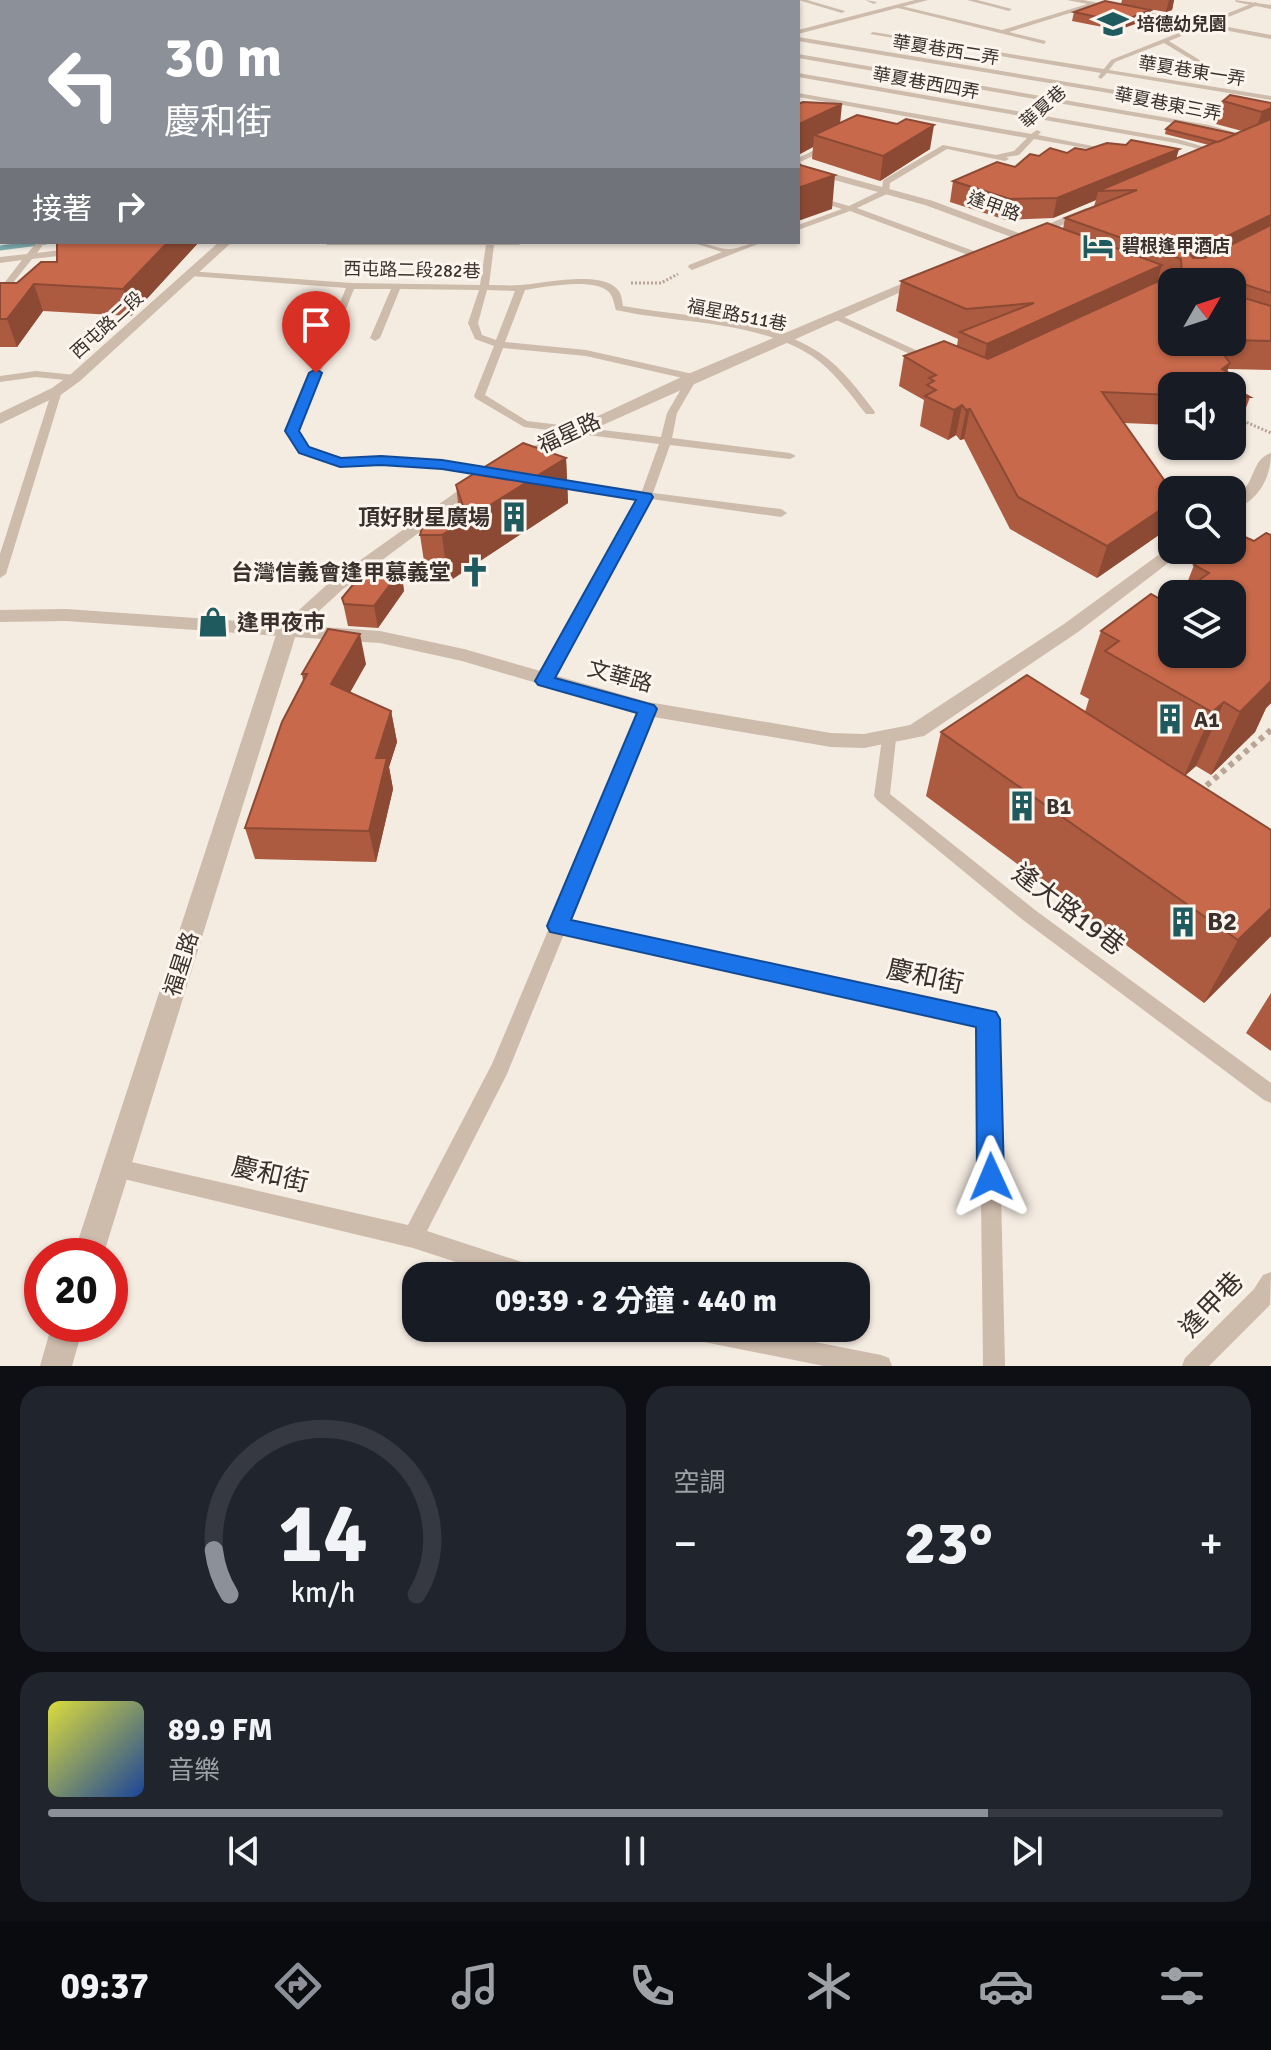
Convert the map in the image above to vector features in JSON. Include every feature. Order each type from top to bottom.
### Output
[{"type":"street","points":[[800,31],[924,0]]},
{"type":"street","points":[[1071,0],[1271,37]]},
{"type":"street","points":[[1239,0],[1271,7]]},
{"type":"street","points":[[1205,163],[1258,140]]},
{"type":"street","name":"逢甲路","points":[[800,165],[1025,237],[1061,252]]},
{"type":"street","name":"福星路","points":[[93,1238],[288,629],[389,544],[489,473],[693,377],[1103,205]]},
{"type":"street","name":"西屯路二段","points":[[0,419],[57,391],[75,378],[224,244]]},
{"type":"street","points":[[1246,495],[1254,489],[1261,470],[1271,458]]},
{"type":"street","name":"文華路","points":[[0,616],[66,615],[380,637],[464,655],[544,681],[648,709],[831,740],[889,739],[917,731],[1071,628],[1158,562]]},
{"type":"street","points":[[56,1366],[63,1342]]},
{"type":"lane","points":[[801,0],[842,11]]},
{"type":"lane","points":[[800,7],[832,0]]},
{"type":"lane","points":[[970,0],[1009,9]]},
{"type":"lane","points":[[1001,32],[1094,4]]},
{"type":"lane","name":"華夏巷","points":[[996,157],[1016,153],[1049,118],[1072,103],[1107,71],[1108,64],[1113,61],[1256,4]]},
{"type":"lane","points":[[897,7],[1044,42]]},
{"type":"lane","name":"華夏巷東一弄","points":[[873,34],[1271,98]]},
{"type":"lane","name":"華夏巷西二弄","points":[[800,39],[1271,118]]},
{"type":"lane","points":[[1165,41],[1204,65]]},
{"type":"lane","points":[[840,102],[931,45]]},
{"type":"lane","name":"華夏巷東三弄","points":[[800,56],[1209,127],[1258,140]]},
{"type":"lane","name":"華夏巷西四弄","points":[[800,75],[1177,141],[1227,154]]},
{"type":"lane","points":[[800,95],[1121,153]]},
{"type":"lane","points":[[938,138],[1030,155]]},
{"type":"lane","points":[[800,163],[837,142]]},
{"type":"lane","points":[[800,227],[852,209],[886,191],[886,182],[946,147],[1025,164]]},
{"type":"lane","points":[[800,194],[852,209],[979,256]]},
{"type":"lane","points":[[9,282],[39,244]]},
{"type":"lane","points":[[490,244],[484,287],[473,323],[478,337],[498,346],[568,351],[646,364],[693,377],[672,413],[646,497],[544,681]]},
{"type":"lane","points":[[702,244],[730,252]]},
{"type":"lane","points":[[692,267],[753,244]]},
{"type":"lane","points":[[0,260],[88,250]]},
{"type":"lane","name":"西屯路二段282巷","points":[[191,273],[351,286],[521,288],[560,282],[594,283]]},
{"type":"lane","name":"福星路511巷","points":[[594,283],[610,288],[616,294],[619,308],[784,338],[815,354],[832,368],[870,412]]},
{"type":"lane","points":[[351,286],[292,431],[304,450],[340,462],[442,465],[646,497],[781,513]]},
{"type":"lane","points":[[375,338],[397,286]]},
{"type":"lane","points":[[521,288],[479,396],[524,424],[790,456]]},
{"type":"lane","points":[[835,316],[937,363]]},
{"type":"lane","points":[[0,379],[36,374],[75,378]]},
{"type":"lane","points":[[0,574],[57,391]]},
{"type":"lane","points":[[413,1237],[500,1068],[648,709]]},
{"type":"lane","name":"逢大路19巷","points":[[889,739],[882,796],[1029,915],[1271,1094]]},
{"type":"lane","name":"慶和街","points":[[558,926],[988,1019],[994,1366]]},
{"type":"lane","name":"慶和街","points":[[114,1168],[413,1237],[489,1262]]},
{"type":"lane","name":"逢甲巷","points":[[1193,1366],[1262,1297],[1271,1283]]},
{"type":"lane","points":[[760,1342],[881,1366]]},
{"type":"path","points":[[594,283],[661,283],[692,267]]},
{"type":"path","points":[[1246,422],[1271,433]]},
{"type":"path","points":[[1191,799],[1271,730]]},
{"type":"building","points":[[1105,1],[1151,10],[1120,22],[1074,12]]},
{"type":"building","points":[[1230,95],[1271,103],[1271,108],[1262,112],[1223,101]]},
{"type":"building","points":[[803,102],[842,104],[800,124],[800,103]]},
{"type":"building","points":[[857,115],[897,124],[906,119],[934,125],[883,156],[814,135]]},
{"type":"building","points":[[1271,119],[1271,215],[1190,254],[1193,258],[1205,258],[1271,225],[1271,293],[1246,285],[1246,268],[1182,268],[1181,259],[1065,218],[1137,190],[1098,191]]},
{"type":"building","points":[[1175,121],[1236,134],[1218,142],[1166,129]]},
{"type":"building","points":[[1131,140],[1179,149],[1057,198],[1010,199],[953,181],[997,162],[1015,167],[1030,154],[1039,156],[1050,148],[1067,153],[1075,148],[1086,150],[1107,143],[1126,145]]},
{"type":"building","points":[[800,165],[835,175],[800,187]]},
{"type":"building","points":[[1047,223],[1162,265],[987,344],[960,332],[1034,303],[966,309],[901,281]]},
{"type":"building","points":[[57,244],[166,244],[123,289],[34,284],[7,319],[0,319],[0,283],[17,283],[41,262],[57,262]]},
{"type":"building","points":[[1158,281],[1158,356],[1225,356],[1230,363],[1222,369],[1227,372],[1158,372],[1158,394],[1102,392],[1161,476],[1158,476],[1158,511],[1107,546],[1018,497],[970,409],[966,410],[962,405],[954,410],[925,396],[936,390],[927,385],[934,381],[929,378],[936,375],[904,356],[944,341],[988,359]]},
{"type":"building","points":[[1246,298],[1271,306],[1271,341],[1246,340]]},
{"type":"building","points":[[523,443],[566,458],[442,535],[420,535],[427,511],[465,512],[456,485]]},
{"type":"building","points":[[1266,533],[1271,535],[1271,681],[1240,712],[1224,702],[1212,712],[1105,651],[1119,641],[1101,631],[1151,594],[1158,598],[1158,668],[1246,668],[1246,580],[1199,580],[1209,573],[1194,565],[1246,564],[1246,538],[1254,541]]},
{"type":"building","points":[[376,567],[401,570],[374,606],[344,604],[342,598],[356,581]]},
{"type":"building","points":[[328,629],[360,634],[331,684],[391,711],[376,758],[387,758],[369,831],[245,828],[282,722],[307,674],[302,674]]},
{"type":"building","points":[[1027,675],[1271,830],[1271,908],[1238,940],[941,732]]},
{"type":"waterway","points":[[0,248],[31,244]]},
{"type":"place","name":"培德幼兒園","points":[[1113,24]]},
{"type":"place","name":"碧根逢甲酒店","points":[[1098,246]]},
{"type":"place","name":"頂好財星廣場","points":[[514,517]]},
{"type":"place","name":"台灣信義會逢甲慕義堂","points":[[475,572]]},
{"type":"place","name":"逢甲夜市","points":[[213,622]]},
{"type":"place","name":"A1","points":[[1170,719]]},
{"type":"place","name":"B1","points":[[1022,806]]},
{"type":"place","name":"B2","points":[[1183,922]]},
{"type":"route","points":[[316,373],[292,431],[304,450],[340,462],[442,465],[646,497],[544,681],[648,709],[558,926],[988,1019],[991,1177]]}]
